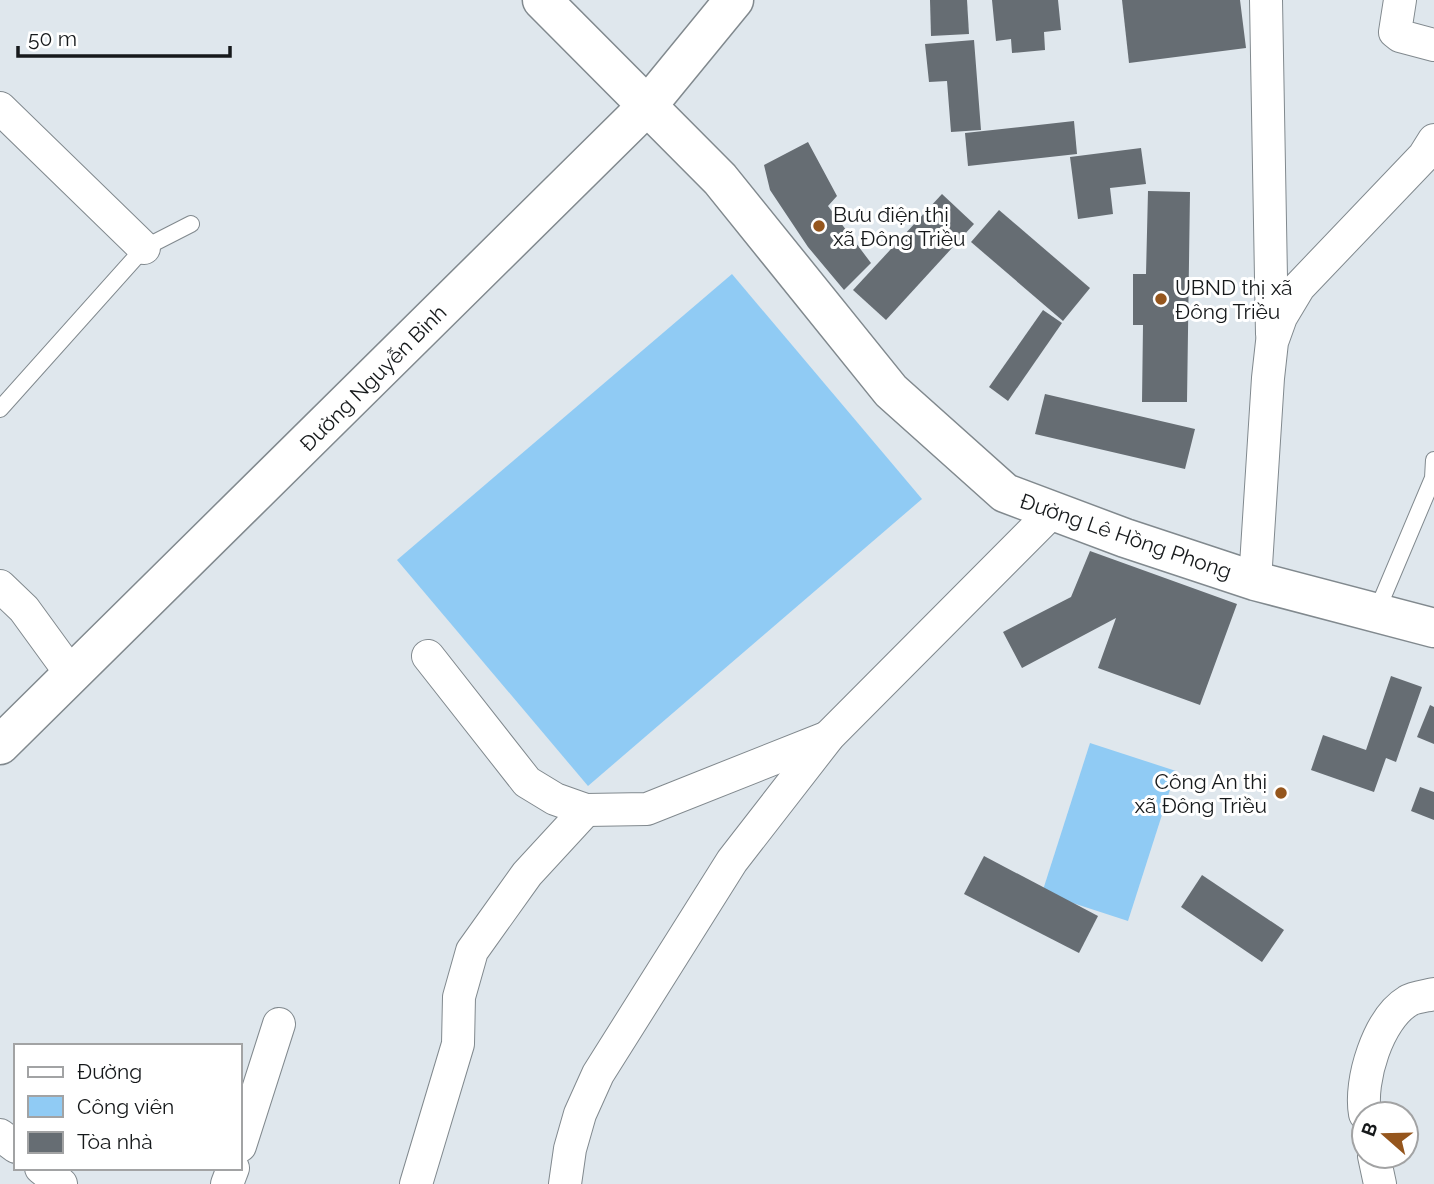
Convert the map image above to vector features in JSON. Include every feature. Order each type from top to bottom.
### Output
[{"type":"street","name":"Đường Lê Hồng Phong","points":[[542,0],[720,179],[891,391],[1005,493],[1255,581],[1434,628]]},
{"type":"street","name":"Đường Nguyễn Bình","points":[[0,745],[648,105],[734,0]]},
{"type":"street","points":[[1255,581],[1272,342],[1266,0]]},
{"type":"street","points":[[1400,0],[1395,32],[1400,36],[1434,45]]},
{"type":"street","points":[[0,108],[144,248]]},
{"type":"street","points":[[1272,342],[1281,317],[1299,286],[1424,156],[1434,140]]},
{"type":"street","points":[[565,1184],[570,1149],[580,1114],[598,1074],[732,861],[829,737],[1053,511]]},
{"type":"street","points":[[0,586],[24,610],[72,675]]},
{"type":"street","points":[[428,656],[527,782],[555,799],[586,810],[647,809],[829,737]]},
{"type":"street","points":[[416,1184],[458,1044],[459,997],[472,951],[527,874],[586,810]]},
{"type":"street","points":[[1365,1100],[1366,1079],[1382,1028],[1408,1001],[1434,994]]},
{"type":"street","points":[[242,1140],[279,1024]]},
{"type":"street","points":[[44,1170],[61,1184]]},
{"type":"lane","points":[[0,409],[144,248],[191,224]]},
{"type":"lane","points":[[1376,613],[1433,478],[1434,460]]},
{"type":"green space","points":[[732,274],[922,499],[588,786],[397,560]]},
{"type":"green space","points":[[1090,743],[1176,771],[1128,921],[1042,893]]},
{"type":"building","points":[[930,0],[967,0],[969,34],[931,36]]},
{"type":"building","points":[[992,0],[1058,0],[1061,30],[1044,32],[1045,50],[1012,53],[1011,39],[996,41]]},
{"type":"building","points":[[1122,0],[1240,0],[1246,48],[1129,63]]},
{"type":"building","points":[[974,40],[981,130],[951,132],[947,81],[929,82],[925,44]]},
{"type":"building","points":[[1074,121],[1077,154],[968,166],[965,133]]},
{"type":"building","name":"Bưu điện thị xã Đông Triều","points":[[808,142],[837,196],[828,206],[871,263],[844,290],[808,247],[770,190],[764,165]]},
{"type":"building","points":[[1141,148],[1146,184],[1110,188],[1113,214],[1078,219],[1070,157]]},
{"type":"building","name":"UBND thị xã Đông Triều","points":[[1148,191],[1190,192],[1187,402],[1142,402],[1143,325],[1133,325],[1133,274],[1146,274]]},
{"type":"building","points":[[942,194],[974,224],[886,320],[853,290]]},
{"type":"building","points":[[999,210],[1090,288],[1063,321],[971,242]]},
{"type":"building","points":[[1043,310],[1062,323],[1008,401],[989,387]]},
{"type":"building","points":[[1045,394],[1195,429],[1185,469],[1035,434]]},
{"type":"building","points":[[1090,551],[1237,604],[1200,705],[1098,668],[1116,618],[1022,668],[1003,632],[1071,597]]},
{"type":"building","points":[[1391,676],[1422,687],[1396,762],[1386,758],[1374,792],[1311,770],[1323,735],[1366,750]]},
{"type":"building","points":[[1430,705],[1434,707],[1434,744],[1417,737]]},
{"type":"building","points":[[1420,787],[1434,792],[1434,820],[1411,811]]},
{"type":"building","points":[[984,856],[1098,916],[1079,953],[964,894]]},
{"type":"building","points":[[1202,875],[1284,930],[1262,962],[1181,907]]},
{"type":"place","name":"Bưu điện thị xã Đông Triều","points":[[819,226]]},
{"type":"place","name":"UBND thị xã Đông Triều","points":[[1161,299]]},
{"type":"place","name":"Công An thị xã Đông Triều","points":[[1281,793]]}]
